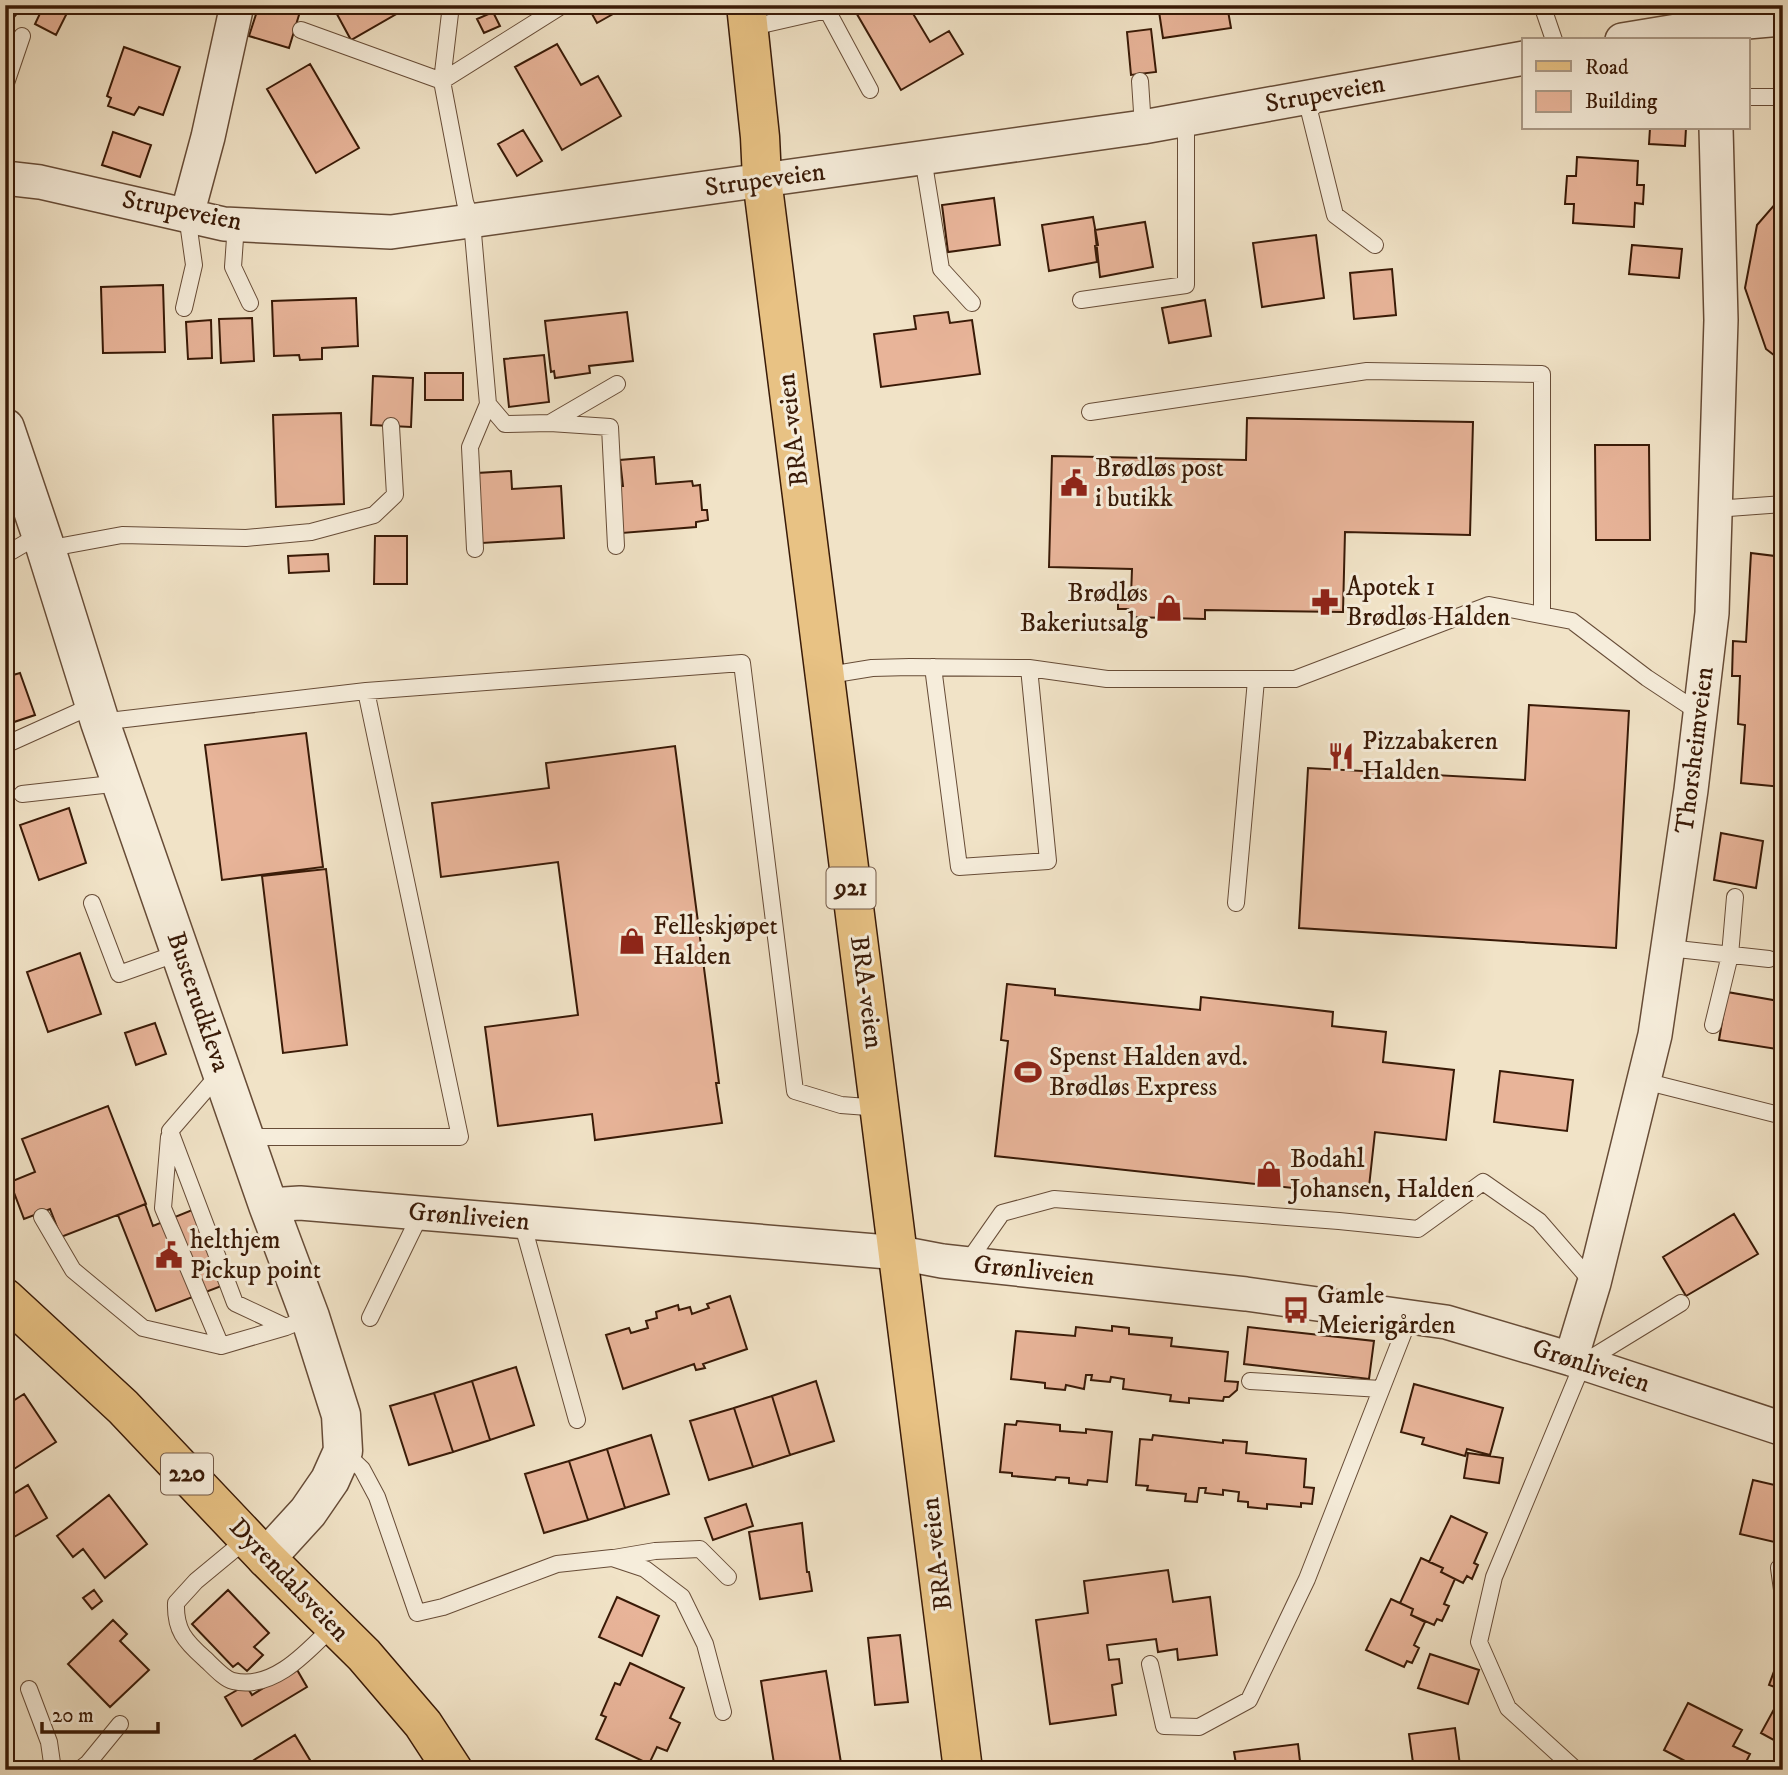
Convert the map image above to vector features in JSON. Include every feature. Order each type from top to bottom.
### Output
[{"type":"main road","name":"BRA-veien","points":[[747,17],[762,179],[823,676],[900,1253],[963,1770]]},
{"type":"main road","name":"Dyrendalsveien","points":[[5,1298],[123,1407],[257,1548],[364,1655],[423,1724],[453,1770]]},
{"type":"street","points":[[187,215],[208,137],[237,5]]},
{"type":"street","points":[[1626,38],[1667,19],[1713,33],[1783,19]]},
{"type":"street","name":"Strupeveien","points":[[5,178],[40,182],[224,224],[391,232],[1143,127],[1522,58]]},
{"type":"street","name":"Thorsheimveien","points":[[1577,1361],[1655,1035],[1712,613],[1721,320],[1716,130]]},
{"type":"street","name":"Busterudkleva","points":[[5,428],[121,783],[268,1205],[298,1322],[341,1415],[343,1451],[330,1480],[308,1512],[257,1548]]},
{"type":"street","name":"Grønliveien","points":[[268,1205],[300,1203],[900,1253],[1410,1315],[1446,1322],[1577,1361],[1783,1429]]},
{"type":"lane","points":[[451,5],[442,81],[465,202],[472,222],[488,404],[470,447],[475,549]]},
{"type":"lane","points":[[442,81],[563,5]]},
{"type":"lane","points":[[1542,5],[1553,38]]},
{"type":"lane","points":[[747,17],[829,8],[870,90]]},
{"type":"lane","points":[[301,30],[442,81]]},
{"type":"lane","points":[[5,86],[22,36]]},
{"type":"lane","points":[[1140,81],[1143,127]]},
{"type":"lane","points":[[1750,97],[1783,97]]},
{"type":"lane","points":[[1306,98],[1335,215],[1375,246]]},
{"type":"lane","points":[[1081,300],[1186,285],[1186,119]]},
{"type":"lane","points":[[923,158],[941,269],[972,303]]},
{"type":"lane","points":[[184,308],[194,265],[187,215]]},
{"type":"lane","points":[[236,224],[233,267],[250,303]]},
{"type":"lane","points":[[1090,412],[1367,371],[1542,374],[1542,615]]},
{"type":"lane","points":[[551,422],[617,384]]},
{"type":"lane","points":[[488,404],[505,424],[551,422],[610,427],[616,546]]},
{"type":"lane","points":[[5,555],[44,541],[122,535],[246,538],[311,532],[374,515],[395,495],[391,426]]},
{"type":"lane","points":[[1715,509],[1783,504]]},
{"type":"lane","points":[[823,676],[872,668],[933,667],[1029,668],[1107,680],[1295,679],[1489,605],[1572,621],[1647,678],[1700,713]]},
{"type":"lane","points":[[5,745],[98,713],[742,663],[795,1091],[841,1105],[881,1108]]},
{"type":"lane","points":[[933,667],[959,867],[1048,862],[1029,668]]},
{"type":"lane","points":[[1236,903],[1255,680]]},
{"type":"lane","points":[[245,1137],[460,1137],[366,691]]},
{"type":"lane","points":[[22,794],[121,783]]},
{"type":"lane","points":[[1713,1025],[1730,955],[1735,897]]},
{"type":"lane","points":[[92,903],[119,974],[181,952]]},
{"type":"lane","points":[[1668,948],[1769,959]]},
{"type":"lane","points":[[221,1346],[163,1208],[170,1131],[222,1071]]},
{"type":"lane","points":[[1644,1082],[1783,1116]]},
{"type":"lane","points":[[170,1131],[235,1303],[298,1322]]},
{"type":"lane","points":[[967,1263],[1002,1213],[1054,1199],[1418,1229],[1483,1182],[1539,1221],[1594,1283]]},
{"type":"lane","points":[[370,1318],[421,1213]]},
{"type":"lane","points":[[43,1217],[73,1270],[143,1328],[221,1346],[298,1322]]},
{"type":"lane","points":[[522,1222],[577,1420]]},
{"type":"lane","points":[[1576,1770],[1508,1708],[1479,1642],[1494,1577],[1577,1361],[1681,1303]]},
{"type":"lane","points":[[1150,1664],[1164,1726],[1199,1727],[1249,1700],[1307,1579],[1410,1315]]},
{"type":"lane","points":[[1250,1381],[1381,1390]]},
{"type":"lane","points":[[343,1451],[362,1469],[377,1497],[416,1613],[443,1607],[557,1564],[655,1551],[700,1549],[728,1577]]},
{"type":"lane","points":[[257,1548],[197,1581],[176,1603],[176,1620],[189,1644],[231,1681],[254,1682],[282,1672],[333,1626]]},
{"type":"lane","points":[[612,1558],[645,1569],[682,1597],[705,1644],[723,1712]]},
{"type":"lane","points":[[1783,1566],[1779,1568],[1783,1597]]},
{"type":"lane","points":[[29,1689],[49,1742],[53,1770]]},
{"type":"lane","points":[[79,1770],[89,1763],[120,1724]]},
{"type":"building","points":[[5,5],[24,5],[14,17],[5,9]]},
{"type":"building","points":[[44,5],[71,5],[56,35],[35,24]]},
{"type":"building","points":[[259,5],[302,5],[289,48],[249,36]]},
{"type":"building","points":[[332,5],[412,5],[351,40]]},
{"type":"building","points":[[587,5],[629,5],[597,23]]},
{"type":"building","points":[[861,5],[913,5],[909,7],[930,42],[949,31],[963,54],[901,90],[854,9]]},
{"type":"building","points":[[1158,5],[1227,5],[1231,28],[1163,38]]},
{"type":"building","points":[[493,12],[500,26],[484,33],[477,19]]},
{"type":"building","points":[[1151,29],[1156,72],[1131,75],[1127,32]]},
{"type":"building","points":[[557,44],[581,85],[598,76],[621,116],[562,150],[515,67]]},
{"type":"building","points":[[124,47],[180,67],[163,115],[139,107],[134,115],[108,106],[111,98],[107,96]]},
{"type":"building","points":[[310,64],[359,148],[316,173],[267,89]]},
{"type":"building","points":[[523,130],[542,161],[517,176],[498,144]]},
{"type":"building","points":[[1650,130],[1686,130],[1685,146],[1649,144]]},
{"type":"building","points":[[113,132],[151,145],[140,177],[102,165]]},
{"type":"building","points":[[1577,157],[1638,161],[1637,185],[1644,185],[1643,204],[1635,203],[1634,227],[1573,223],[1574,204],[1565,204],[1567,176],[1576,176]]},
{"type":"building","points":[[1783,195],[1783,362],[1766,349],[1745,288],[1757,225]]},
{"type":"building","points":[[994,198],[1000,245],[948,252],[942,205]]},
{"type":"building","points":[[1093,217],[1098,245],[1095,246],[1097,262],[1049,271],[1042,225]]},
{"type":"building","points":[[1145,222],[1153,267],[1100,277],[1095,230]]},
{"type":"building","points":[[1316,235],[1324,298],[1262,307],[1253,243]]},
{"type":"building","points":[[1632,245],[1682,249],[1679,278],[1629,274]]},
{"type":"building","points":[[1392,269],[1396,315],[1354,319],[1350,273]]},
{"type":"building","points":[[163,285],[165,352],[103,353],[101,287]]},
{"type":"building","points":[[356,298],[358,346],[322,348],[322,359],[300,360],[299,355],[274,356],[272,301]]},
{"type":"building","points":[[1205,300],[1211,336],[1169,343],[1162,308]]},
{"type":"building","points":[[627,312],[633,361],[589,366],[590,373],[555,378],[554,371],[551,372],[545,321]]},
{"type":"building","points":[[948,312],[950,323],[972,320],[980,374],[881,387],[874,334],[916,329],[914,316]]},
{"type":"building","points":[[252,318],[254,361],[221,363],[219,319]]},
{"type":"building","points":[[211,320],[212,358],[188,359],[186,322]]},
{"type":"building","points":[[544,355],[549,402],[509,407],[504,359]]},
{"type":"building","points":[[425,373],[463,373],[463,400],[425,400]]},
{"type":"building","points":[[373,376],[413,378],[411,427],[371,425]]},
{"type":"building","points":[[341,413],[344,504],[276,507],[273,415]]},
{"type":"building","points":[[1247,418],[1473,422],[1470,535],[1345,532],[1343,612],[1205,610],[1205,619],[1131,617],[1131,609],[1118,609],[1118,596],[1131,596],[1132,569],[1049,567],[1052,456],[1246,460]]},
{"type":"building","points":[[1595,445],[1649,445],[1650,540],[1596,540]]},
{"type":"building","points":[[654,457],[656,484],[692,481],[693,486],[700,485],[702,510],[707,510],[708,520],[696,522],[696,527],[622,533],[617,486],[623,486],[620,460]]},
{"type":"building","points":[[511,471],[512,489],[561,486],[564,538],[482,543],[477,473]]},
{"type":"building","points":[[375,536],[407,536],[407,584],[374,584]]},
{"type":"building","points":[[1751,553],[1783,557],[1783,787],[1741,783],[1745,725],[1738,724],[1740,676],[1732,676],[1733,641],[1746,642]]},
{"type":"building","points":[[328,554],[329,571],[289,573],[288,556]]},
{"type":"building","points":[[20,673],[35,715],[5,725],[5,675],[6,677]]},
{"type":"building","points":[[1529,705],[1629,711],[1616,948],[1299,928],[1308,768],[1525,780]]},
{"type":"building","points":[[306,733],[323,867],[222,880],[205,745]]},
{"type":"building","points":[[675,746],[722,1123],[595,1140],[592,1114],[498,1126],[485,1027],[578,1015],[558,862],[441,877],[432,803],[549,788],[546,763]]},
{"type":"building","points":[[5,797],[12,818],[5,821]]},
{"type":"building","points":[[69,808],[86,863],[39,880],[20,825]]},
{"type":"building","points":[[1721,833],[1763,841],[1756,888],[1714,880]]},
{"type":"building","points":[[326,869],[347,1045],[283,1053],[262,876]]},
{"type":"building","points":[[80,953],[101,1014],[48,1032],[27,972]]},
{"type":"building","points":[[1783,980],[1783,1050],[1719,1040],[1727,992],[1779,1001]]},
{"type":"building","points":[[1007,984],[1055,989],[1055,995],[1200,1010],[1201,997],[1333,1012],[1332,1026],[1386,1032],[1383,1062],[1454,1070],[1446,1140],[1375,1132],[1368,1196],[995,1156],[1008,1041],[1001,1040]]},
{"type":"building","points":[[155,1023],[166,1054],[136,1065],[125,1033]]},
{"type":"building","points":[[1500,1071],[1573,1080],[1567,1131],[1494,1122]]},
{"type":"building","points":[[108,1106],[146,1204],[61,1237],[50,1209],[24,1219],[10,1182],[35,1172],[22,1139]]},
{"type":"building","points":[[145,1204],[153,1226],[202,1206],[232,1282],[156,1311],[118,1215]]},
{"type":"building","points":[[1734,1214],[1758,1254],[1686,1296],[1663,1257]]},
{"type":"building","points":[[730,1296],[747,1349],[703,1364],[705,1368],[696,1370],[694,1364],[623,1389],[606,1335],[629,1328],[631,1333],[648,1328],[646,1321],[657,1318],[656,1312],[678,1305],[679,1310],[690,1307],[692,1314],[709,1308],[707,1304]]},
{"type":"building","points":[[1112,1326],[1129,1328],[1129,1334],[1172,1338],[1171,1346],[1228,1352],[1225,1381],[1238,1382],[1237,1390],[1229,1397],[1224,1397],[1223,1401],[1189,1398],[1189,1403],[1170,1401],[1171,1395],[1123,1389],[1124,1379],[1111,1377],[1110,1382],[1091,1380],[1092,1375],[1086,1375],[1084,1389],[1066,1385],[1065,1390],[1045,1388],[1045,1383],[1011,1379],[1016,1331],[1075,1336],[1076,1327],[1112,1331]]},
{"type":"building","points":[[1248,1327],[1374,1341],[1369,1379],[1244,1364]]},
{"type":"building","points":[[516,1367],[534,1425],[490,1440],[472,1381]]},
{"type":"building","points":[[472,1381],[490,1440],[453,1452],[434,1393]]},
{"type":"building","points":[[816,1381],[834,1441],[790,1455],[772,1396]]},
{"type":"building","points":[[1414,1384],[1503,1408],[1490,1455],[1467,1449],[1465,1456],[1422,1444],[1424,1438],[1401,1432]]},
{"type":"building","points":[[434,1393],[453,1452],[409,1465],[390,1406]]},
{"type":"building","points":[[24,1394],[56,1442],[14,1469],[5,1457],[5,1406]]},
{"type":"building","points":[[772,1396],[790,1455],[753,1467],[734,1408]]},
{"type":"building","points":[[734,1408],[753,1467],[709,1480],[690,1421]]},
{"type":"building","points":[[1017,1421],[1060,1425],[1060,1431],[1086,1433],[1086,1429],[1112,1432],[1107,1482],[1088,1480],[1087,1485],[1069,1483],[1069,1478],[1056,1477],[1055,1480],[1012,1476],[1012,1473],[1000,1472],[1005,1424],[1016,1425]]},
{"type":"building","points":[[651,1435],[669,1494],[625,1508],[607,1449]]},
{"type":"building","points":[[1153,1435],[1223,1443],[1223,1440],[1247,1442],[1246,1453],[1306,1459],[1304,1487],[1314,1488],[1312,1504],[1301,1503],[1301,1507],[1267,1504],[1267,1509],[1248,1507],[1248,1502],[1238,1501],[1239,1492],[1223,1490],[1223,1495],[1205,1493],[1206,1488],[1199,1488],[1197,1502],[1185,1501],[1186,1494],[1147,1490],[1148,1486],[1136,1485],[1140,1439],[1152,1440]]},
{"type":"building","points":[[607,1449],[625,1508],[588,1520],[569,1461]]},
{"type":"building","points":[[1468,1453],[1503,1458],[1499,1483],[1464,1478]]},
{"type":"building","points":[[569,1461],[588,1520],[544,1533],[525,1474]]},
{"type":"building","points":[[1753,1480],[1783,1487],[1783,1544],[1740,1534]]},
{"type":"building","points":[[28,1485],[47,1518],[14,1537],[5,1523],[5,1499]]},
{"type":"building","points":[[109,1495],[147,1544],[105,1578],[83,1549],[73,1557],[57,1536]]},
{"type":"building","points":[[746,1504],[753,1526],[713,1540],[705,1518]]},
{"type":"building","points":[[1451,1516],[1487,1533],[1474,1563],[1478,1565],[1472,1579],[1467,1576],[1463,1583],[1441,1572],[1443,1568],[1429,1562]]},
{"type":"building","points":[[802,1523],[807,1572],[812,1591],[760,1599],[749,1532]]},
{"type":"building","points":[[1421,1558],[1443,1568],[1441,1572],[1455,1579],[1444,1604],[1449,1606],[1442,1621],[1437,1619],[1434,1625],[1411,1615],[1413,1609],[1400,1603]]},
{"type":"building","points":[[1168,1570],[1173,1602],[1210,1597],[1217,1655],[1178,1660],[1177,1649],[1158,1652],[1156,1639],[1107,1645],[1109,1660],[1119,1659],[1122,1683],[1112,1685],[1116,1715],[1050,1724],[1036,1620],[1088,1613],[1084,1581]]},
{"type":"building","points":[[94,1590],[102,1601],[92,1609],[83,1598]]},
{"type":"building","points":[[228,1590],[269,1633],[254,1647],[263,1655],[247,1671],[238,1663],[233,1667],[192,1624]]},
{"type":"building","points":[[617,1597],[659,1616],[642,1656],[599,1637]]},
{"type":"building","points":[[1391,1599],[1413,1609],[1411,1615],[1425,1622],[1414,1645],[1419,1648],[1412,1663],[1407,1661],[1404,1667],[1366,1650]]},
{"type":"building","points":[[113,1620],[127,1634],[120,1641],[149,1670],[110,1707],[68,1664]]},
{"type":"building","points":[[900,1635],[908,1702],[875,1705],[868,1638]]},
{"type":"building","points":[[1783,1647],[1783,1690],[1769,1685]]},
{"type":"building","points":[[1430,1654],[1479,1670],[1468,1704],[1418,1688]]},
{"type":"building","points":[[630,1663],[684,1688],[670,1718],[680,1723],[667,1751],[657,1747],[649,1764],[596,1739],[606,1717],[601,1715],[615,1683],[620,1685]]},
{"type":"building","points":[[296,1668],[307,1687],[242,1726],[225,1697],[246,1685],[252,1695]]},
{"type":"building","points":[[826,1671],[842,1769],[775,1770],[761,1681]]},
{"type":"building","points":[[1778,1702],[1783,1704],[1783,1745],[1761,1733]]},
{"type":"building","points":[[1688,1703],[1742,1730],[1733,1746],[1750,1754],[1742,1770],[1702,1770],[1664,1750]]},
{"type":"building","points":[[1455,1728],[1460,1765],[1414,1770],[1409,1734]]},
{"type":"building","points":[[295,1735],[316,1770],[260,1770],[254,1760]]},
{"type":"building","points":[[1298,1744],[1301,1770],[1237,1770],[1234,1752]]},
{"type":"place","name":"Brødløs post i butikk","points":[[1074,483]]},
{"type":"place","name":"Apotek 1 Brødløs Halden","points":[[1325,602]]},
{"type":"place","name":"Brødløs Bakeriutsalg","points":[[1169,608]]},
{"type":"place","name":"Pizzabakeren Halden","points":[[1341,756]]},
{"type":"place","name":"Felleskjøpet Halden","points":[[632,941]]},
{"type":"place","name":"Spenst Halden avd. Brødløs Express","points":[[1028,1072]]},
{"type":"place","name":"Bodahl Johansen, Halden","points":[[1269,1174]]},
{"type":"place","name":"helthjem Pickup point","points":[[169,1255]]},
{"type":"place","name":"Gamle Meierigården","points":[[1296,1310]]}]
